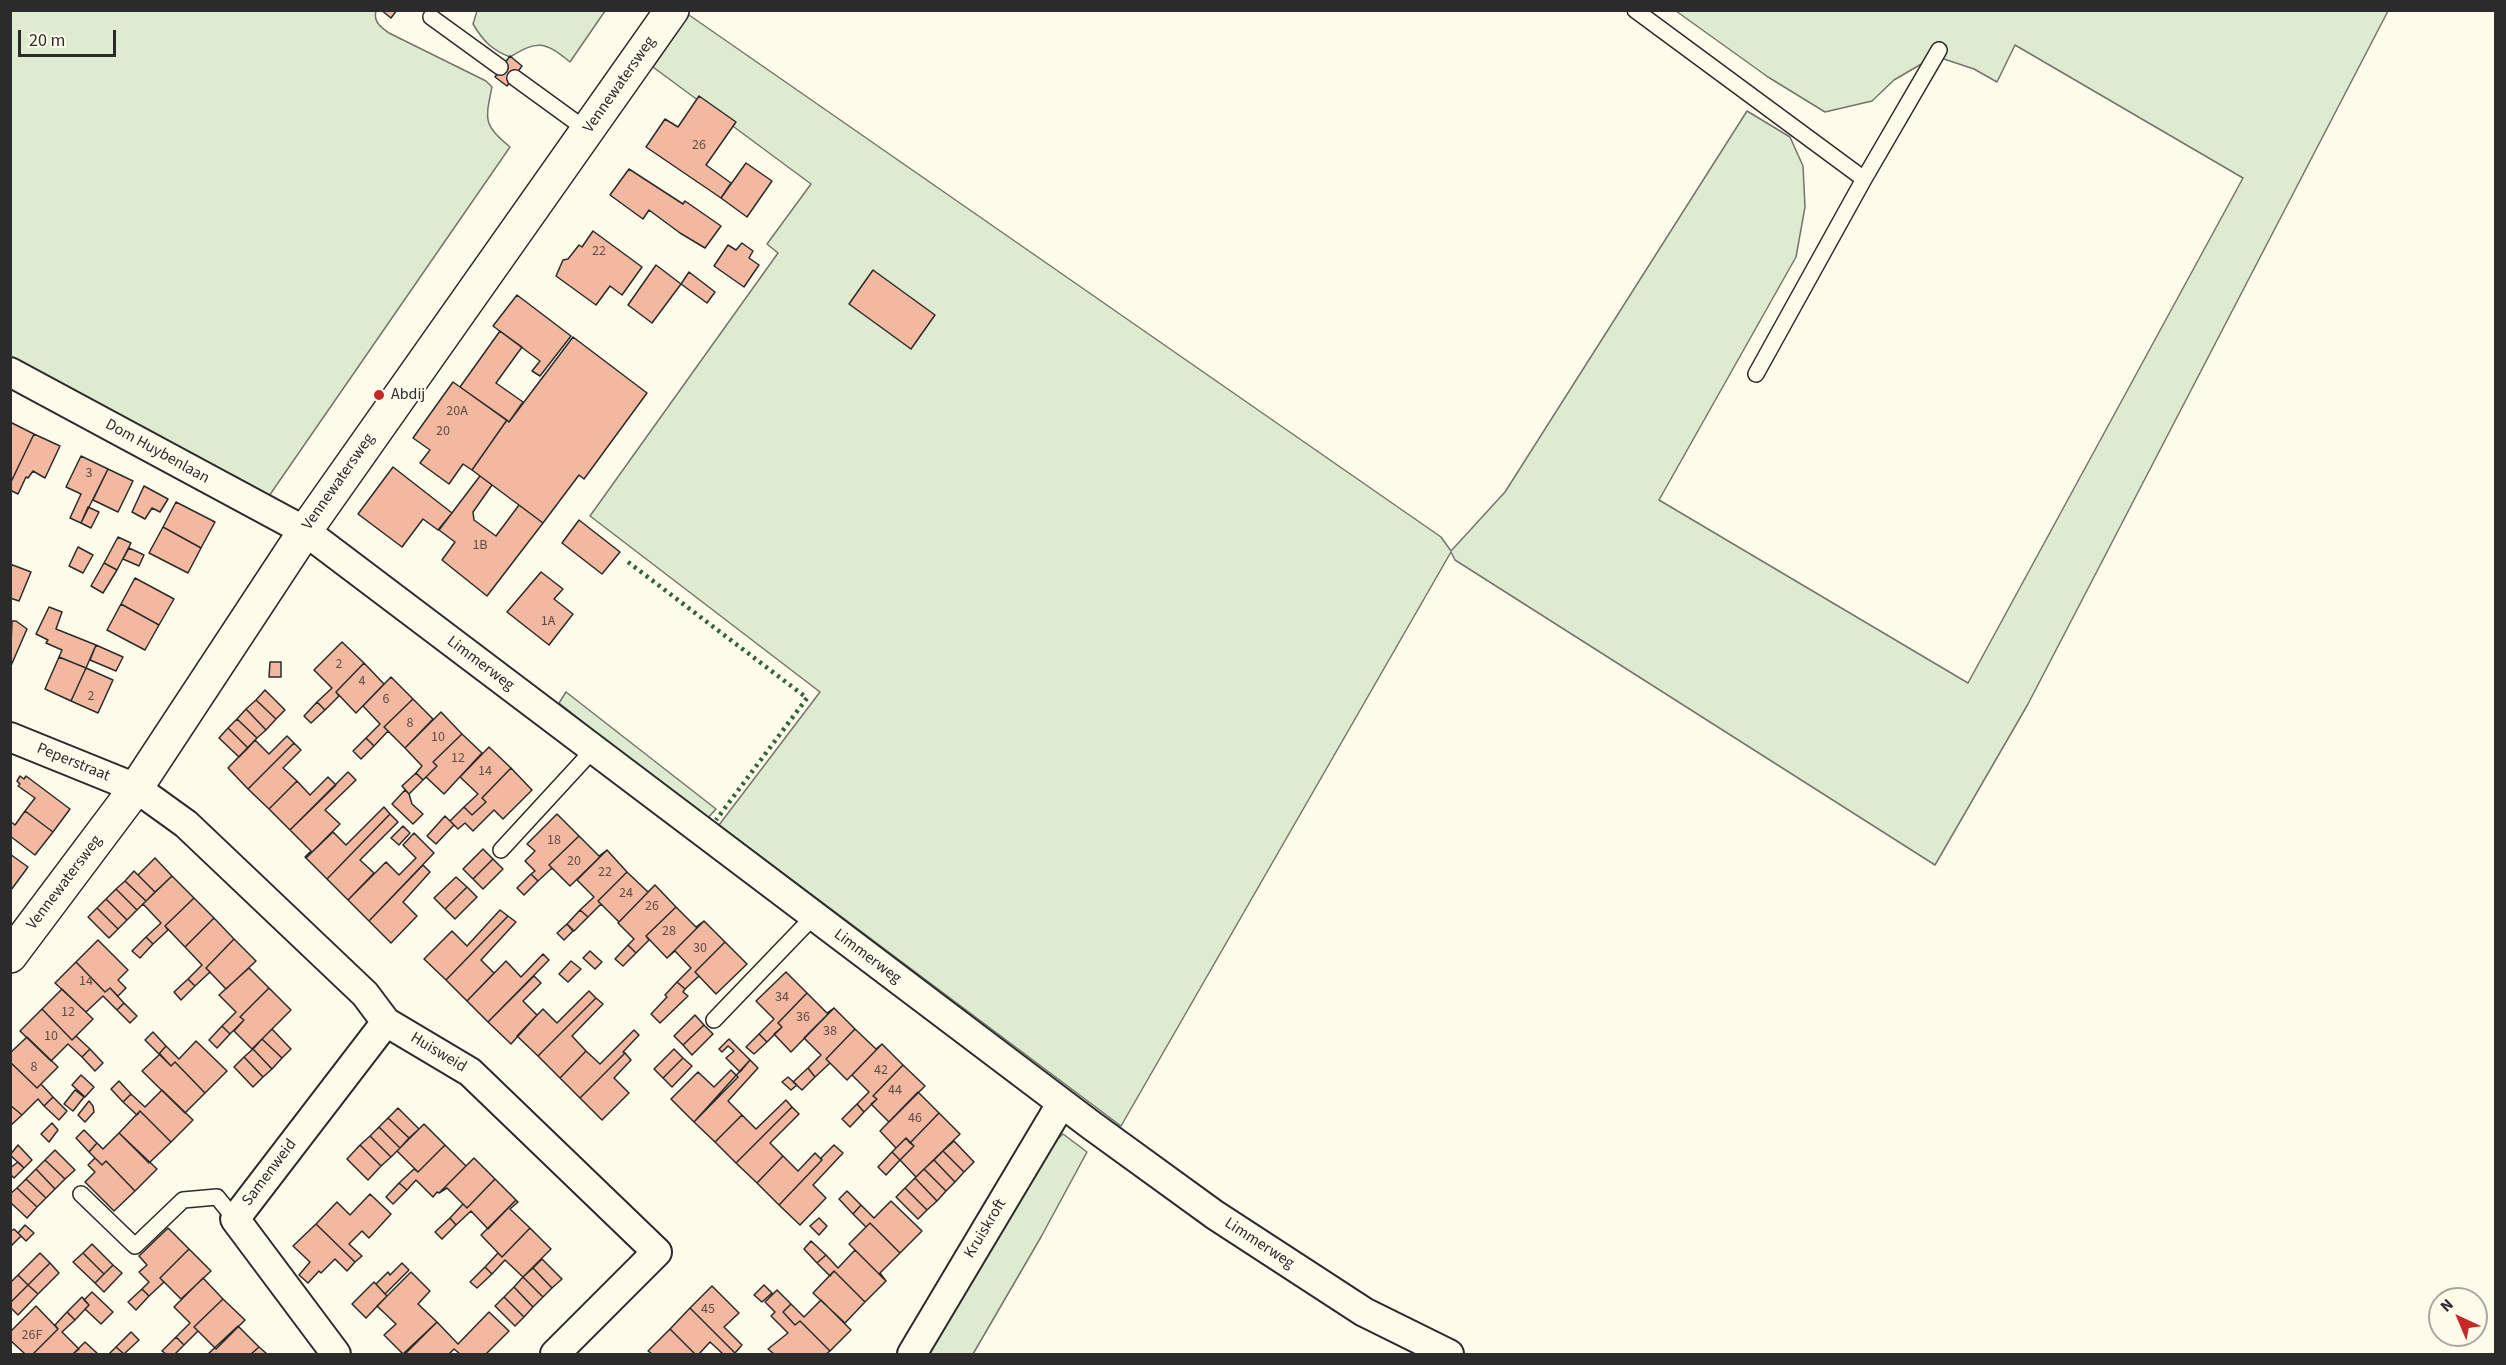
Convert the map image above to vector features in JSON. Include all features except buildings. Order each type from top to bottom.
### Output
[{"type":"street","name":"Vennewatersweg","points":[[10,956],[136,789],[304,531],[672,10]]},
{"type":"street","name":"Dom Huybenlaan","points":[[10,372],[304,531]]},
{"type":"street","name":"Limmerweg","points":[[304,531],[1061,1104],[1215,1215],[1364,1312],[1449,1354]]},
{"type":"street","name":"Peperstraat","points":[[10,737],[136,789]]},
{"type":"street","name":"Huisweid","points":[[136,789],[186,824],[365,994],[386,1022],[470,1072],[657,1252],[555,1354]]},
{"type":"street","name":"Samenweid","points":[[336,1354],[235,1219],[386,1022]]},
{"type":"street","name":"Kruiskroft","points":[[912,1354],[1061,1104]]},
{"type":"lane","points":[[1635,10],[1864,179]]},
{"type":"lane","points":[[430,17],[500,67]]},
{"type":"lane","points":[[1756,374],[1864,179],[1939,50]]},
{"type":"lane","points":[[515,78],[588,131]]},
{"type":"lane","points":[[501,850],[593,750]]},
{"type":"lane","points":[[714,1020],[813,917]]},
{"type":"lane","points":[[81,1194],[135,1246],[183,1200],[218,1197],[235,1219]]},
{"type":"green space","points":[[10,11],[376,11],[377,21],[389,33],[486,81],[492,87],[488,121],[495,133],[510,147],[269,496],[11,360]]},
{"type":"green space","points":[[477,11],[605,11],[570,62],[554,50],[541,45],[528,48],[510,57],[498,51],[484,40],[473,24]]},
{"type":"green space","points":[[1676,11],[2388,11],[2028,704],[1935,865],[1455,560],[1451,552],[1121,1126],[719,825],[820,692],[590,516],[778,253],[767,244],[811,184],[653,67],[689,15],[1441,537],[1451,551],[1505,492],[1747,111],[1790,137],[1803,166],[1805,207],[1796,257],[1659,500],[1968,683],[2243,178],[2015,45],[1997,82],[1974,69],[1935,56],[1894,80],[1872,101],[1825,112],[1768,77]]},
{"type":"green space","points":[[566,692],[716,809],[706,820],[559,703]]},
{"type":"green space","points":[[1063,1134],[1087,1152],[973,1354],[929,1354],[1047,1149]]},
{"type":"hedge","points":[[628,562],[807,698],[716,820]]},
{"type":"place","name":"Abdij","points":[[379,395]]}]
